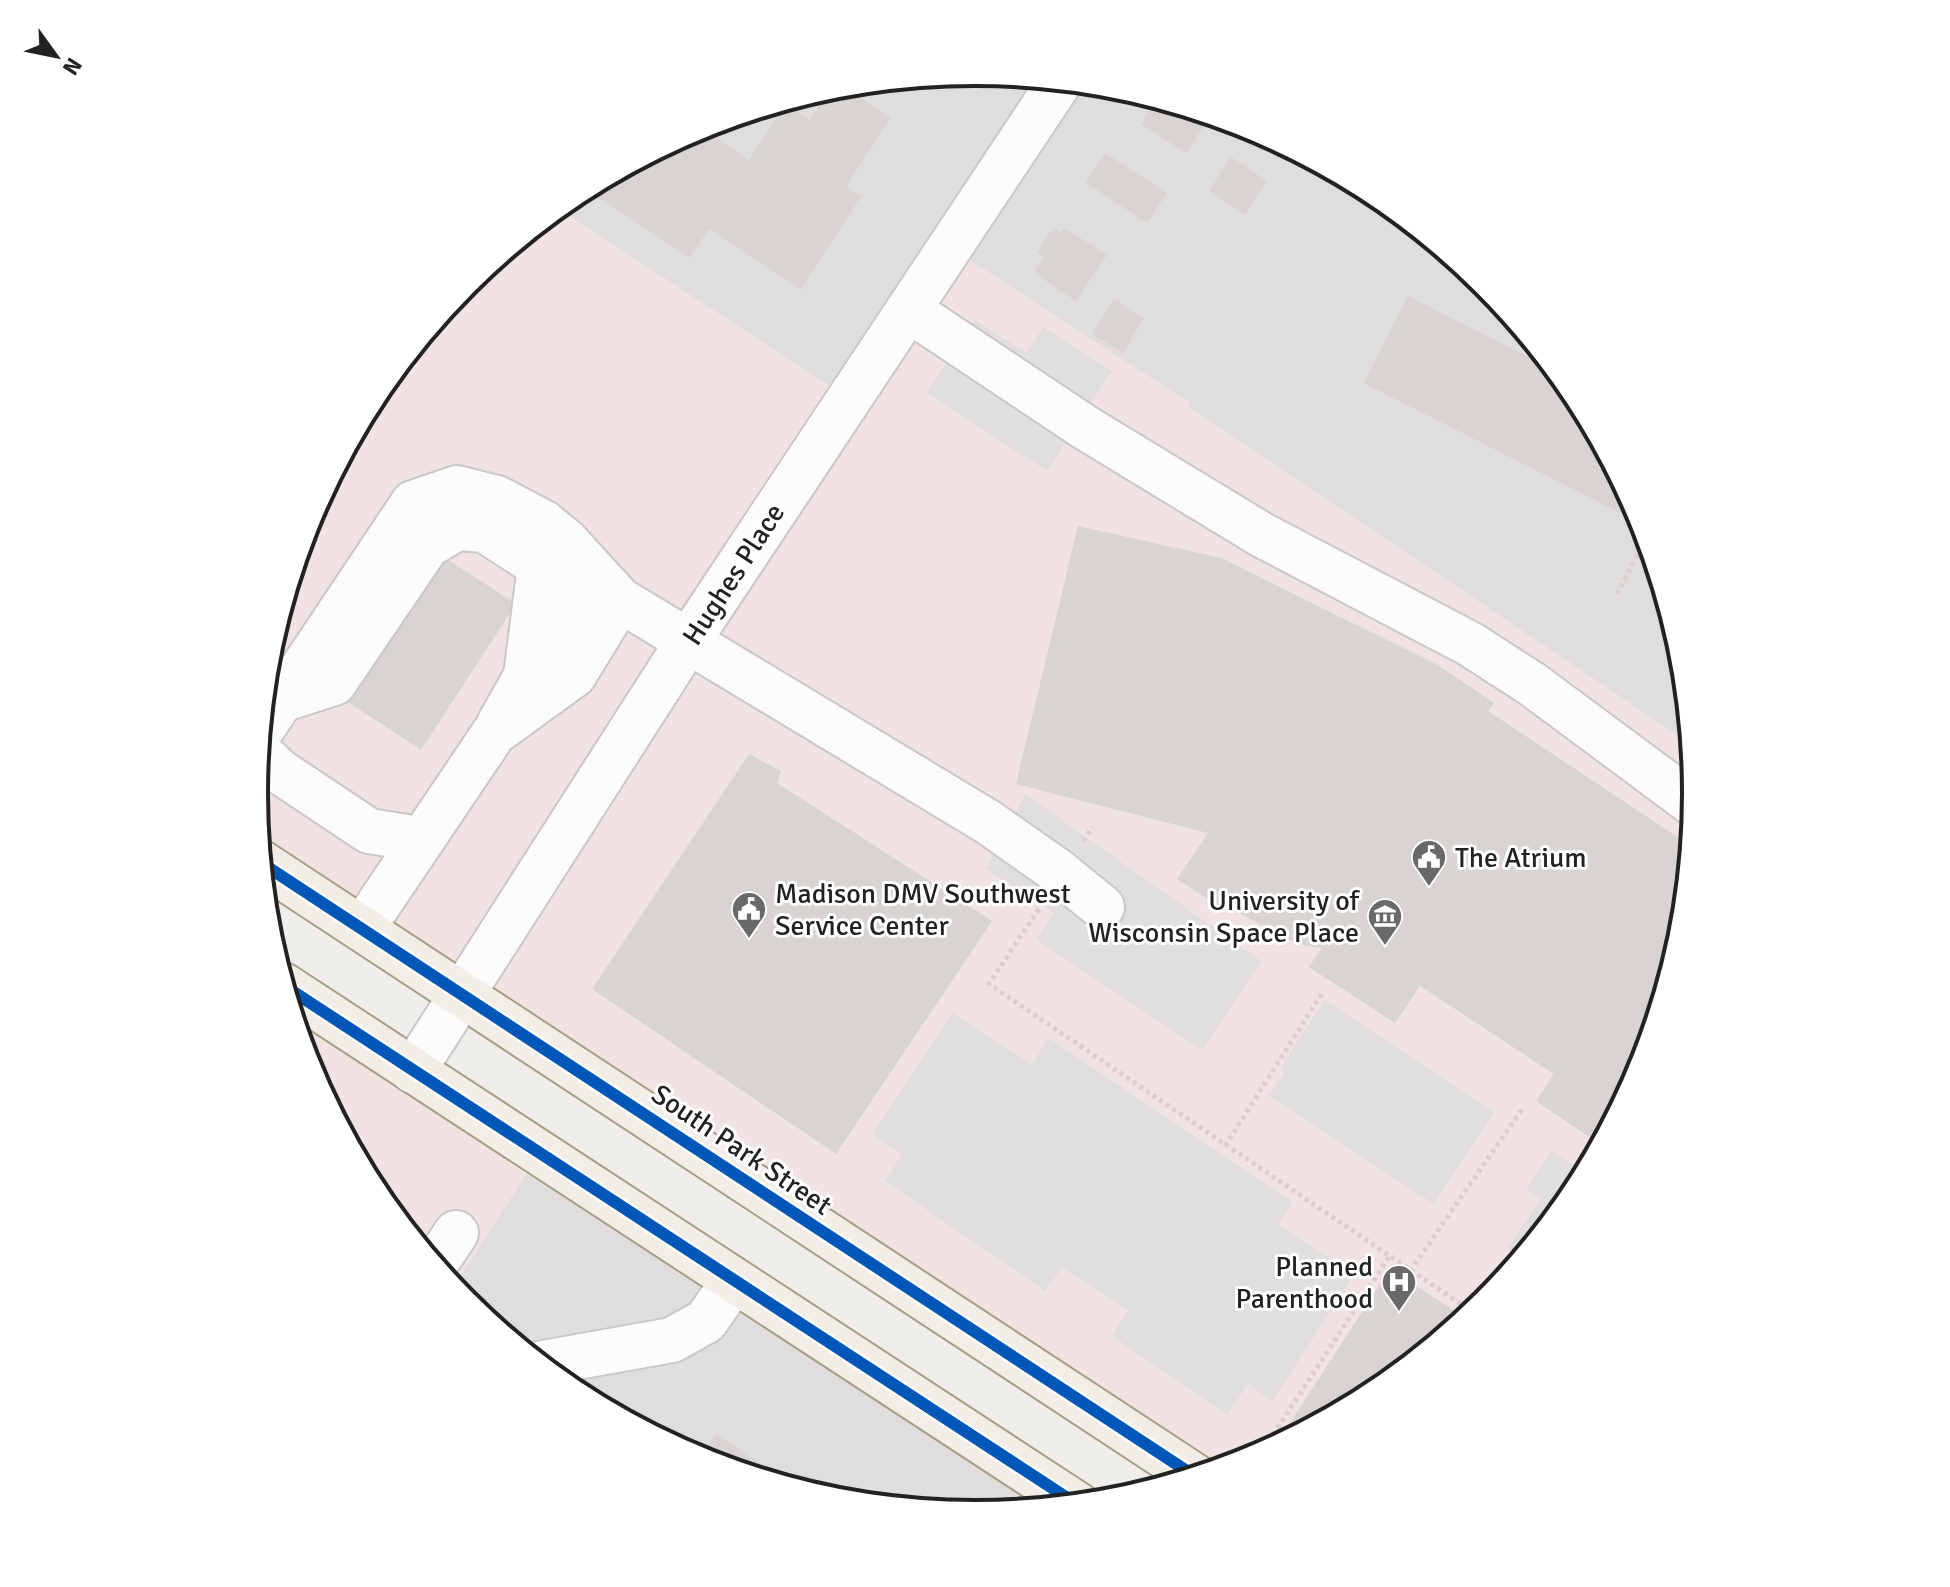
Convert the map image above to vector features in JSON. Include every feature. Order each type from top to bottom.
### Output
[{"type":"main road","name":"South Park Street","points":[[272,870],[1184,1469]]},
{"type":"main road","points":[[297,994],[1063,1495]]},
{"type":"street","name":"Hughes Place","points":[[413,1071],[687,643],[1054,91]]},
{"type":"street","points":[[909,310],[1086,428],[1262,535],[1470,644],[1532,684],[1682,795]]},
{"type":"street","points":[[273,712],[413,503],[457,488],[497,498],[544,523],[592,566],[620,600],[988,822],[1102,907]]},
{"type":"street","points":[[273,715],[334,683],[427,546],[457,528],[485,530],[540,566],[527,671],[494,733],[419,839],[362,929]]},
{"type":"street","points":[[494,733],[574,675],[620,600]]},
{"type":"street","points":[[269,761],[369,831],[419,839]]},
{"type":"street","points":[[553,1362],[642,1347],[693,1331],[706,1321],[733,1282]]},
{"type":"path","points":[[1617,594],[1639,551]]},
{"type":"path","points":[[989,984],[1462,1305]]},
{"type":"path","points":[[1225,1146],[1323,992]]},
{"type":"path","points":[[1410,1271],[1523,1108]]},
{"type":"path","points":[[1273,1435],[1389,1257]]},
{"type":"shaded area","points":[[975,86],[1067,92],[1158,110],[1246,140],[1329,181],[1406,232],[1475,293],[1507,327],[1563,400],[1610,481],[1645,566],[1669,655],[1680,737],[950,247],[849,399],[568,215],[621,181],[704,140],[792,110],[883,92]]},
{"type":"shaded area","points":[[568,215],[849,399],[950,247],[1190,403],[1188,407],[1680,737],[1681,840],[1669,932],[1658,977],[1629,1064],[1610,1106],[1563,1187],[1507,1260],[1475,1294],[1406,1355],[1368,1382],[1288,1428],[1184,1469],[272,870],[268,794],[274,701],[292,610],[321,523],[362,440],[414,363],[475,293]]},
{"type":"shaded area","points":[[975,320],[1026,353],[1043,327],[1112,371],[1047,471],[927,393]]},
{"type":"shaded area","points":[[1025,794],[1261,961],[1202,1050],[1036,939],[1054,912],[986,869]]},
{"type":"shaded area","points":[[297,995],[539,1154],[459,1277],[414,1224],[362,1147],[321,1064]]},
{"type":"shaded area","points":[[1324,1000],[1495,1112],[1434,1204],[1269,1096],[1284,1074],[1280,1068]]},
{"type":"shaded area","points":[[952,1013],[1032,1064],[1049,1038],[1292,1202],[1278,1224],[1355,1274],[1272,1401],[1248,1384],[1227,1415],[1112,1336],[1128,1310],[1062,1268],[1045,1291],[885,1181],[902,1154],[872,1134]]},
{"type":"shaded area","points":[[1551,1151],[1575,1167],[1513,1252],[1507,1248],[1540,1199],[1526,1189]]},
{"type":"shaded area","points":[[539,1154],[1063,1495],[975,1501],[883,1495],[792,1477],[748,1463],[662,1428],[582,1382],[544,1355],[459,1277]]},
{"type":"building","points":[[859,96],[891,118],[846,186],[861,196],[801,290],[709,229],[689,258],[596,196],[662,159],[713,137],[749,160],[779,114],[794,110],[810,120],[821,104]]},
{"type":"building","points":[[1151,108],[1204,125],[1186,153],[1141,124]]},
{"type":"building","points":[[1105,153],[1167,193],[1147,223],[1085,182]]},
{"type":"building","points":[[1231,157],[1267,181],[1245,215],[1209,191]]},
{"type":"building","points":[[1053,228],[1061,233],[1065,228],[1107,255],[1076,301],[1034,273],[1045,257],[1037,252]]},
{"type":"building","points":[[1408,296],[1533,359],[1588,440],[1622,508],[1620,513],[1364,383]]},
{"type":"building","points":[[1114,299],[1144,318],[1123,353],[1092,334]]},
{"type":"building","points":[[1078,526],[1221,558],[1438,665],[1494,703],[1488,711],[1681,839],[1669,932],[1645,1021],[1629,1064],[1592,1139],[1536,1101],[1554,1074],[1420,986],[1395,1023],[1309,967],[1322,948],[1297,944],[1228,907],[1225,910],[1177,879],[1208,833],[1016,784]]},
{"type":"building","points":[[439,554],[516,604],[421,750],[345,700]]},
{"type":"building","points":[[749,754],[781,771],[777,783],[992,921],[836,1154],[592,989]]},
{"type":"building","points":[[1390,1269],[1456,1312],[1406,1355],[1368,1382],[1286,1429]]},
{"type":"building","points":[[716,1434],[771,1470],[748,1463],[707,1448]]},
{"type":"cycle path","points":[[272,870],[1184,1469]]},
{"type":"cycle path","points":[[297,994],[1063,1495]]},
{"type":"place","name":"The Atrium","points":[[1429,888]]},
{"type":"place","name":"Madison DMV Southwest Service Center","points":[[749,940]]},
{"type":"place","name":"University of Wisconsin Space Place","points":[[1385,947]]},
{"type":"place","name":"Planned Parenthood","points":[[1399,1313]]}]
